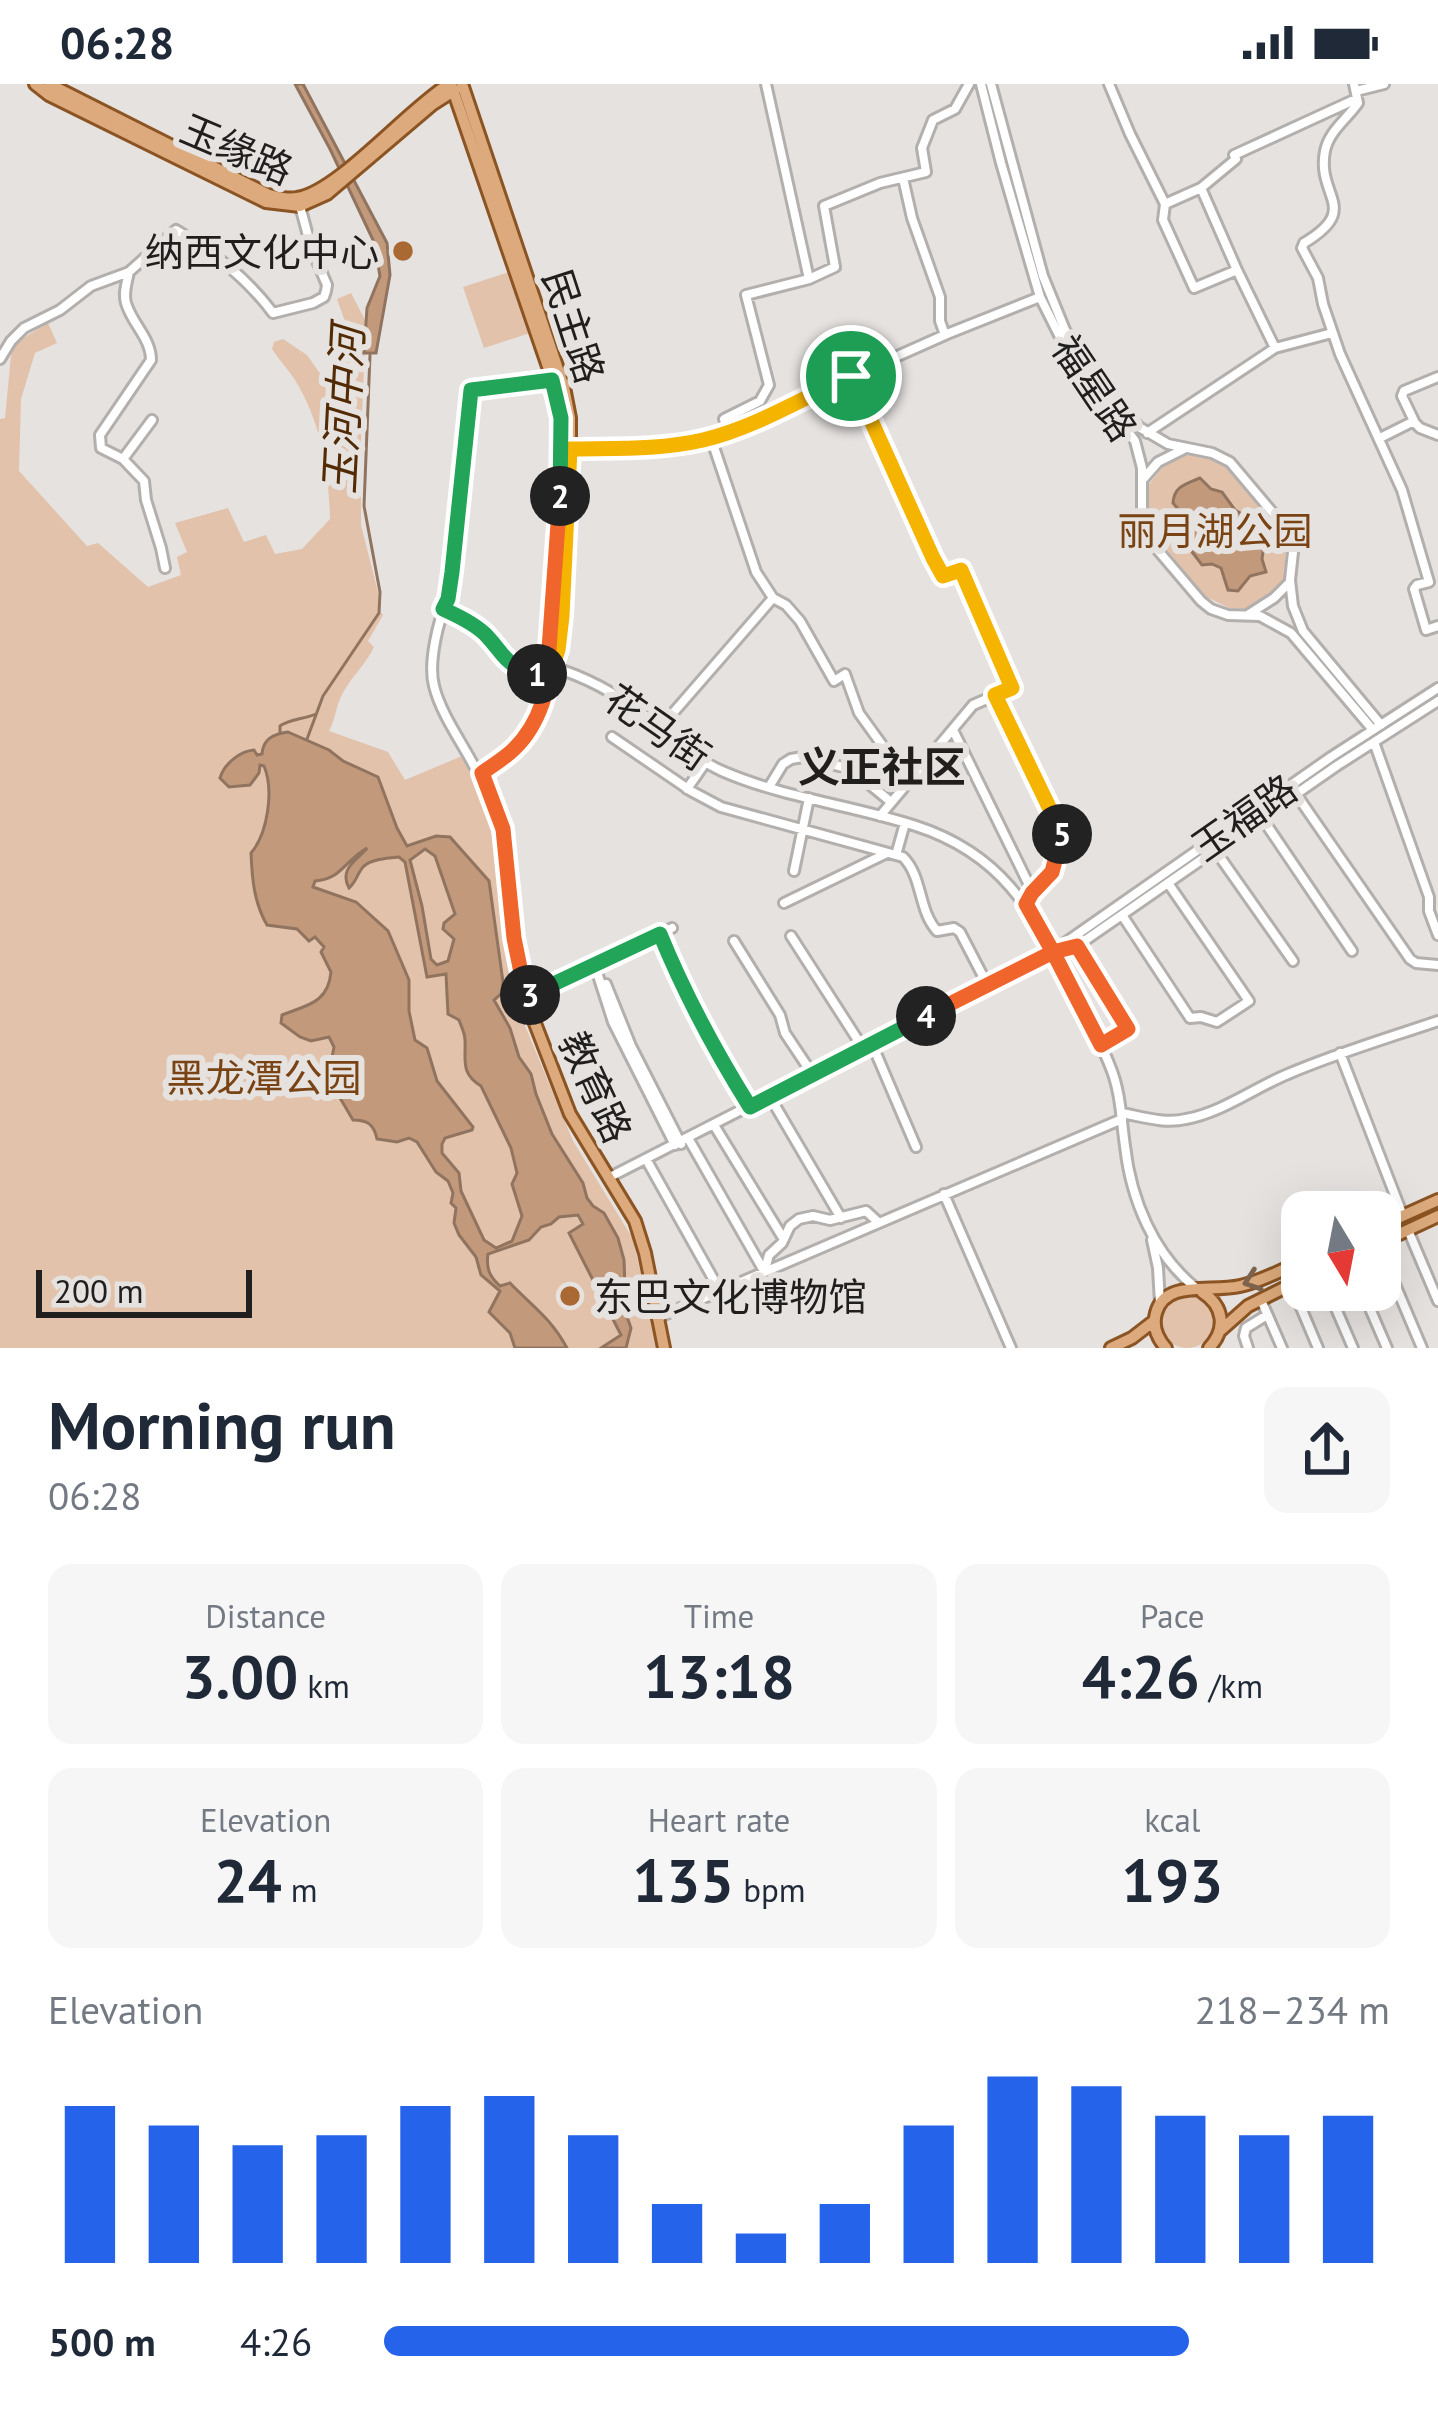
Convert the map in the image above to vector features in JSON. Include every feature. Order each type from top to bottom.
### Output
[{"type":"main road","name":"玉缘路","points":[[35,84],[266,202],[300,206],[370,153],[428,98],[457,85]]},
{"type":"main road","points":[[49,84],[269,195],[298,198],[326,190]]},
{"type":"main road","name":"民主路","points":[[457,85],[552,380],[561,428],[550,672]]},
{"type":"main road","name":"民主路","points":[[457,85],[564,387],[570,418],[558,650],[538,712],[523,739],[482,773]]},
{"type":"main road","name":"教育路","points":[[482,773],[503,829],[514,938],[526,997],[561,1095],[639,1231],[664,1348]]},
{"type":"main road","points":[[1402,1216],[1438,1200]]},
{"type":"main road","points":[[1401,1234],[1438,1216]]},
{"type":"main road","points":[[1166,1348],[1154,1321],[1160,1304],[1175,1292],[1250,1284],[1281,1270]]},
{"type":"main road","points":[[1215,1342],[1240,1312],[1281,1289]]},
{"type":"main road","points":[[1199,1291],[1218,1307],[1215,1342]]},
{"type":"main road","points":[[1111,1348],[1154,1321]]},
{"type":"street","points":[[766,84],[809,279]]},
{"type":"street","points":[[728,432],[724,419],[760,401],[769,386],[746,296],[835,267],[824,206],[926,172],[922,148],[933,120],[956,109],[968,84]]},
{"type":"street","name":"福星路","points":[[982,84],[1040,297],[1080,371],[1131,434],[1140,458],[1142,518],[1156,548],[1205,605],[1222,614],[1269,619],[1291,633],[1377,727]]},
{"type":"street","name":"福星路","points":[[991,84],[1058,316],[1128,418],[1147,434],[1230,462],[1283,525],[1292,547],[1293,606],[1304,632],[1377,727]]},
{"type":"street","points":[[1109,84],[1165,204],[1163,220],[1194,289],[1237,271]]},
{"type":"street","points":[[1165,204],[1201,188],[1236,159],[1234,155],[1356,91],[1384,84]]},
{"type":"street","points":[[1356,91],[1358,103],[1326,148],[1333,218],[1303,245],[1347,371],[1411,515],[1429,582],[1417,585],[1414,592],[1426,630],[1438,626]]},
{"type":"street","points":[[903,178],[940,297],[945,335]]},
{"type":"street","points":[[1201,188],[1275,348]]},
{"type":"street","points":[[0,359],[24,328],[60,310],[91,286],[129,272],[176,230],[250,283],[273,313],[314,303],[324,297],[327,285],[300,206]]},
{"type":"street","points":[[129,272],[127,306],[152,356],[99,437],[101,448],[123,459],[144,481],[165,568]]},
{"type":"street","points":[[570,449],[643,448],[711,438],[1040,297]]},
{"type":"street","points":[[1147,434],[1275,348],[1332,333]]},
{"type":"street","points":[[851,376],[933,558],[943,576],[961,570],[1012,688],[973,705],[880,816]]},
{"type":"street","points":[[1438,377],[1402,396],[1420,428],[1438,435]]},
{"type":"street","points":[[482,773],[474,766],[434,685],[433,671],[440,615],[452,572],[471,390],[552,380]]},
{"type":"street","points":[[123,459],[152,421]]},
{"type":"street","points":[[1380,438],[1414,421]]},
{"type":"street","points":[[711,438],[749,557],[773,598],[800,622],[834,681],[845,674],[859,713],[908,781]]},
{"type":"street","points":[[1142,481],[1158,462],[1186,449]]},
{"type":"street","points":[[1245,616],[1290,582]]},
{"type":"street","points":[[660,728],[773,598]]},
{"type":"street","name":"花马街","points":[[443,609],[482,632],[509,662],[597,684],[705,763],[769,787],[942,836],[1006,881],[1026,904],[1053,952],[1116,1081],[1128,1169],[1150,1233],[1160,1304]]},
{"type":"street","name":"玉福路","points":[[607,1179],[1053,952],[1438,688]]},
{"type":"street","points":[[995,695],[1063,836],[1052,872],[1026,904]]},
{"type":"street","name":"玉福路","points":[[1053,952],[1077,946],[1438,700]]},
{"type":"street","points":[[953,730],[1032,893]]},
{"type":"street","points":[[612,737],[687,789],[732,812],[906,860],[932,928],[952,927],[960,932],[987,984]]},
{"type":"street","points":[[1374,742],[1430,897],[1429,910],[1438,935]]},
{"type":"street","points":[[769,787],[783,764],[803,757],[851,770],[891,802]]},
{"type":"street","points":[[687,789],[705,763]]},
{"type":"street","points":[[1296,794],[1410,959],[1416,964],[1438,965]]},
{"type":"street","points":[[794,871],[809,798]]},
{"type":"street","points":[[1262,818],[1352,951]]},
{"type":"street","points":[[784,902],[892,854],[905,823]]},
{"type":"street","points":[[1215,850],[1293,962]]},
{"type":"street","points":[[1122,915],[1190,1018],[1217,1022],[1249,1001],[1168,883]]},
{"type":"street","points":[[526,997],[598,968],[672,928]]},
{"type":"street","points":[[660,934],[684,992],[750,1107]]},
{"type":"street","points":[[791,936],[867,1046],[916,1147]]},
{"type":"street","points":[[734,941],[813,1075]]},
{"type":"street","points":[[1077,946],[1128,1029],[1101,1045]]},
{"type":"street","points":[[598,968],[631,1046],[682,1143],[764,1271]]},
{"type":"street","points":[[657,1318],[1122,1116],[1187,1119],[1340,1053],[1438,1021]]},
{"type":"street","points":[[1340,1053],[1402,1216]]},
{"type":"street","points":[[770,1097],[842,1218]]},
{"type":"street","points":[[714,1125],[784,1239]]},
{"type":"street","points":[[646,1160],[720,1291]]},
{"type":"street","points":[[944,1194],[1011,1348]]},
{"type":"street","points":[[764,1271],[769,1255],[790,1226],[805,1216],[830,1220],[866,1211],[878,1222]]},
{"type":"street","points":[[1408,1230],[1438,1301]]},
{"type":"street","name":"花马街","points":[[1150,1233],[1171,1264],[1199,1291]]},
{"type":"street","points":[[1401,1297],[1422,1348]]},
{"type":"street","points":[[1260,1299],[1282,1348]]},
{"type":"street","points":[[1306,1311],[1318,1348]]},
{"type":"street","points":[[1337,1311],[1353,1348]]},
{"type":"street","points":[[1371,1311],[1387,1348]]},
{"type":"street","points":[[1248,1348],[1244,1336],[1248,1324],[1268,1315]]},
{"type":"green space","points":[[509,272],[530,333],[484,348],[463,287]]},
{"type":"green space","name":"黑龙潭公园","points":[[351,293],[366,322],[361,525],[383,615],[368,641],[374,647],[341,696],[329,731],[388,752],[405,780],[462,756],[492,816],[498,840],[515,990],[523,1021],[573,1141],[633,1239],[658,1348],[0,1348],[0,419],[5,418],[12,345],[48,323],[57,343],[35,353],[21,399],[19,471],[87,546],[98,543],[148,587],[181,575],[177,557],[187,552],[175,523],[228,508],[244,542],[266,535],[275,554],[302,549],[330,519],[317,430],[304,396],[272,349],[274,342],[283,339],[307,355],[326,382],[344,376],[335,335],[347,327],[337,299]]},
{"type":"green space","name":"丽月湖公园","points":[[1193,454],[1223,462],[1281,530],[1286,546],[1284,580],[1273,595],[1248,609],[1229,608],[1203,595],[1153,532],[1146,495],[1149,484],[1164,465]]},
{"type":"green space","points":[[1187,1296],[1206,1303],[1213,1322],[1206,1341],[1187,1348],[1168,1341],[1161,1322],[1168,1303]]},
{"type":"shaded area","points":[[295,84],[303,84],[387,243],[390,275],[376,353],[364,353],[367,308],[380,276],[374,242]]},
{"type":"shaded area","points":[[1200,478],[1249,518],[1264,545],[1266,572],[1250,576],[1238,591],[1228,590],[1221,568],[1202,565],[1189,548],[1173,503],[1178,489]]},
{"type":"shaded area","points":[[288,732],[378,777],[407,846],[436,836],[450,837],[489,881],[503,982],[502,993],[494,1000],[531,1074],[552,1134],[583,1183],[587,1198],[604,1213],[618,1238],[631,1328],[626,1348],[601,1348],[621,1335],[569,1233],[583,1224],[578,1215],[559,1217],[529,1240],[488,1254],[493,1279],[500,1286],[510,1283],[567,1348],[515,1348],[510,1333],[489,1312],[500,1291],[481,1275],[476,1257],[459,1235],[448,1181],[436,1172],[417,1142],[377,1139],[369,1124],[353,1120],[330,1068],[334,1047],[329,1037],[311,1041],[281,1023],[282,1015],[321,997],[331,972],[321,952],[324,947],[315,937],[309,941],[297,929],[267,925],[259,908],[251,853],[268,811],[264,766],[260,765],[250,785],[229,787],[220,778],[233,759],[254,750],[262,754],[267,741]],"holes":[[[367,848],[348,869],[349,888],[371,862],[399,857],[405,862],[427,977],[446,974],[448,1014],[459,1020],[464,1032],[467,1071],[481,1086],[511,1148],[517,1173],[512,1184],[522,1216],[512,1241],[496,1248],[484,1240],[461,1191],[459,1173],[442,1153],[445,1138],[473,1127],[437,1081],[427,1048],[415,1040],[409,980],[388,931],[356,902],[313,887],[315,881],[337,873]],[[425,849],[435,856],[455,914],[443,929],[454,939],[448,961],[437,965],[431,959],[410,860]]]},
{"type":"waterway","name":"玉河中河","points":[[307,739],[323,696],[379,613],[380,592],[364,506],[370,355]]},
{"type":"waterway","points":[[280,733],[280,726],[316,714]]},
{"type":"place","name":"纳西文化中心","points":[[403,251]]},
{"type":"place","name":"东巴文化博物馆","points":[[570,1296]]},
{"type":"district","name":"义正社区","points":[[882,766]]},
{"type":"route","points":[[851,376],[710,438],[643,448],[570,449],[562,616],[558,650],[548,678],[509,662],[482,632],[443,609],[452,572],[471,390],[552,380],[561,418],[551,666],[548,678],[546,688],[538,712],[528,731],[511,752],[482,773],[503,829],[514,938],[526,997],[660,934],[684,992],[750,1107],[1053,952],[1101,1045],[1128,1029],[1077,946],[1053,952],[1026,904],[1052,872],[1063,836],[995,695],[1012,688],[961,570],[943,576],[851,376]]}]
